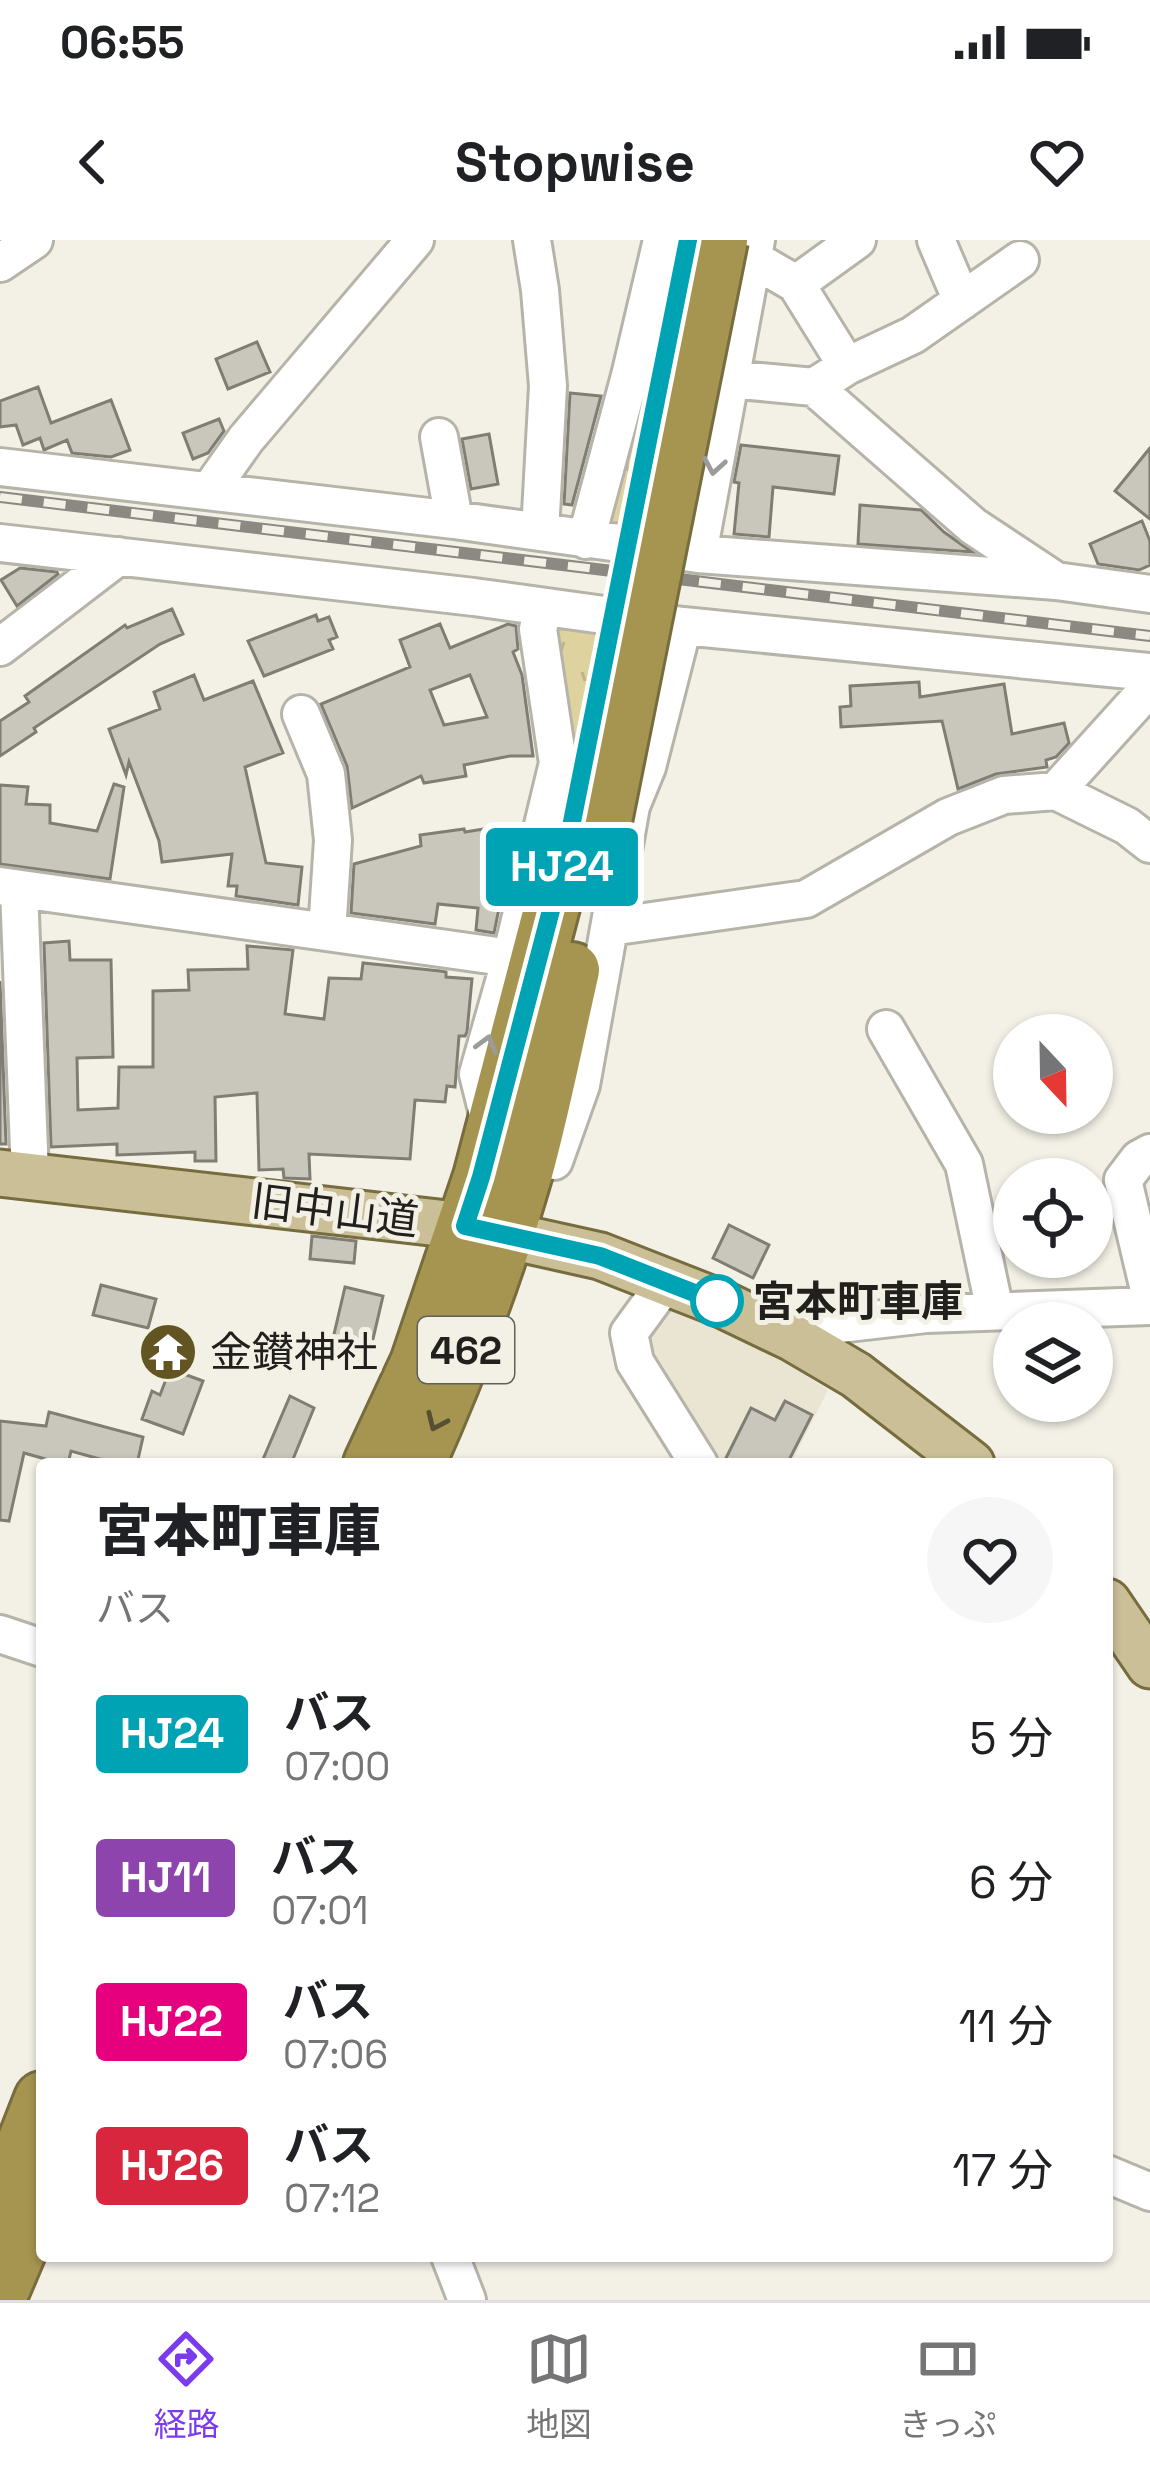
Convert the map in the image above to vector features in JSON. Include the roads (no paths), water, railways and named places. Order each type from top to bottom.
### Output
[{"type":"highway","name":"462","points":[[580,859],[688,240]]},
{"type":"highway","name":"462","points":[[420,1458],[457,1376],[486,1230],[743,246]]},
{"type":"highway","name":"462","points":[[374,1458],[486,1230]]},
{"type":"highway","points":[[0,2206],[36,2114]]},
{"type":"highway","points":[[0,2294],[36,2209]]},
{"type":"main road","name":"旧中山道","points":[[15,1174],[486,1230],[600,1256],[793,1338],[856,1376],[962,1458]]},
{"type":"main road","points":[[1113,1614],[1150,1665]]},
{"type":"street","points":[[0,262],[34,240]]},
{"type":"street","points":[[210,490],[246,439],[415,240]]},
{"type":"street","points":[[532,240],[548,386],[539,532]]},
{"type":"street","points":[[586,540],[662,240]]},
{"type":"street","points":[[796,284],[857,240]]},
{"type":"street","points":[[936,240],[962,301]]},
{"type":"street","points":[[698,554],[729,379],[743,246],[796,284],[848,366]]},
{"type":"street","points":[[814,387],[913,335],[1021,260]]},
{"type":"street","points":[[729,379],[814,387],[973,526],[1056,580]]},
{"type":"street","points":[[439,437],[454,520]]},
{"type":"street","points":[[0,467],[698,554],[1056,580],[1150,595]]},
{"type":"street","points":[[0,543],[683,626],[1150,672]]},
{"type":"street","points":[[0,647],[119,556]]},
{"type":"street","points":[[544,607],[538,629],[558,763],[512,958],[478,1074],[511,1142],[554,1161],[581,1085],[631,806],[683,626]]},
{"type":"street","points":[[1056,791],[1150,688]]},
{"type":"street","points":[[301,714],[326,774],[333,840],[327,932]]},
{"type":"street","points":[[610,927],[806,899],[948,817],[1004,795],[1056,791],[1126,826],[1150,844]]},
{"type":"street","points":[[15,1174],[9,888],[512,958]]},
{"type":"street","points":[[886,1029],[964,1164],[993,1302]]},
{"type":"street","points":[[1150,1153],[1138,1159],[1123,1180],[1150,1294]]},
{"type":"street","points":[[667,1281],[629,1334],[635,1362],[695,1458]]},
{"type":"street","points":[[1113,1307],[1150,1306]]},
{"type":"street","points":[[793,1338],[814,1327],[993,1311]]},
{"type":"street","points":[[0,1634],[36,1646]]},
{"type":"street","points":[[1113,2177],[1150,2192]]},
{"type":"street","points":[[452,2262],[467,2300]]},
{"type":"railway","points":[[0,497],[1150,636]]},
{"type":"place","name":"宮本町車庫","points":[[717,1301]]},
{"type":"place","name":"金鑚神社","points":[[168,1352]]}]
